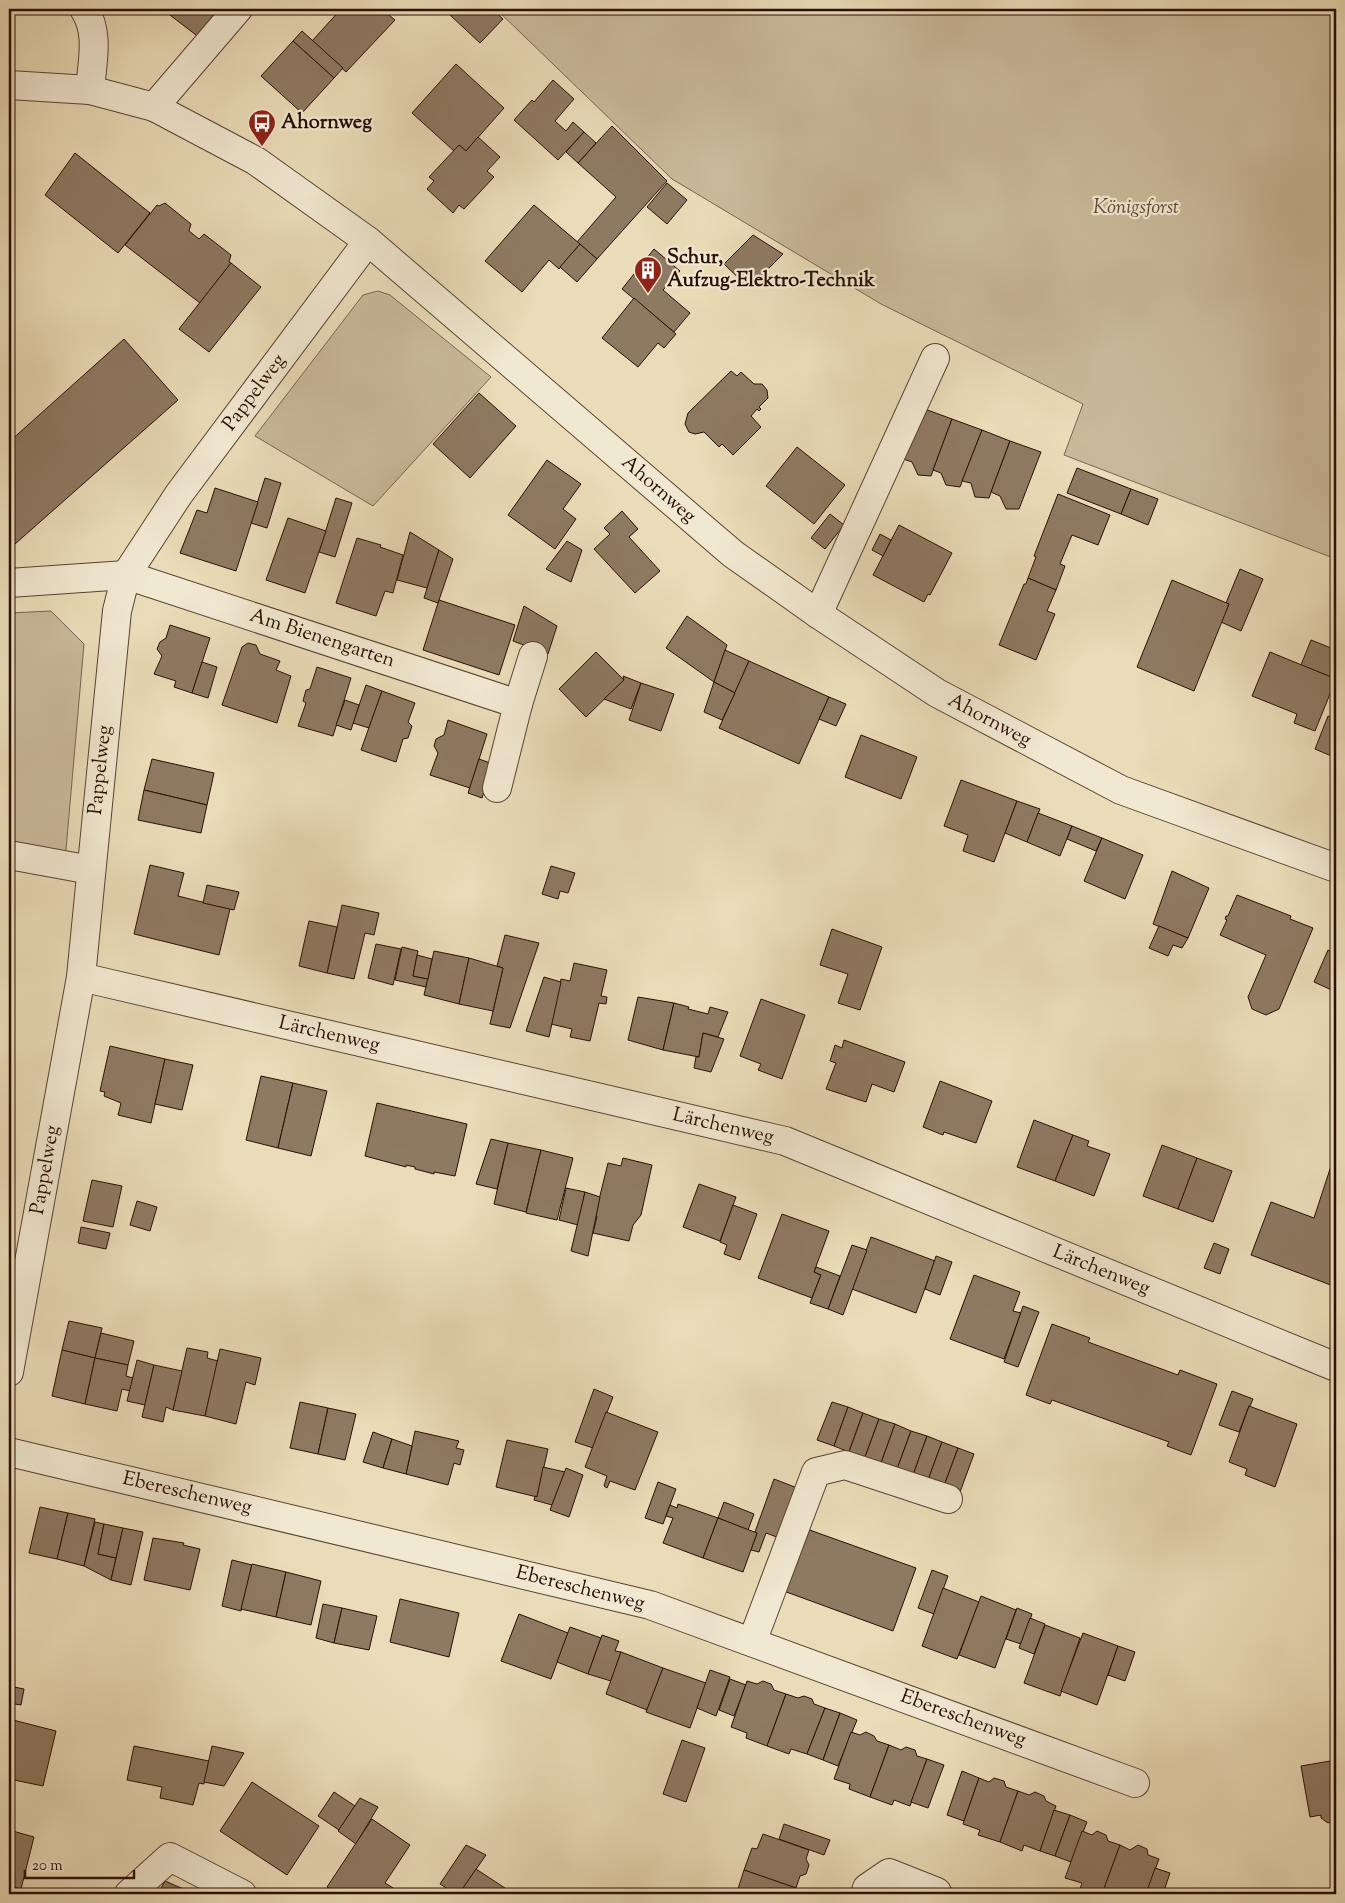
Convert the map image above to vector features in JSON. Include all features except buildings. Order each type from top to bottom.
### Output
[{"type":"street","points":[[84,9],[89,17],[94,34],[90,90]]},
{"type":"street","points":[[154,107],[238,9]]},
{"type":"street","name":"Ahornweg","points":[[9,85],[90,90],[154,107],[256,161],[368,241],[733,554],[818,614],[937,693],[1121,790],[1336,868]]},
{"type":"street","name":"Pappelweg","points":[[9,1372],[81,977],[90,870],[117,611],[126,575],[179,494],[368,241]]},
{"type":"street","points":[[818,614],[935,358]]},
{"type":"street","points":[[9,583],[126,575]]},
{"type":"street","name":"Am Bienengarten","points":[[126,575],[518,704]]},
{"type":"street","points":[[497,788],[518,704],[533,656]]},
{"type":"street","points":[[9,855],[90,870]]},
{"type":"street","name":"Lärchenweg","points":[[81,977],[786,1141],[1336,1367]]},
{"type":"street","name":"Ebereschenweg","points":[[9,1452],[650,1605],[1135,1782]]},
{"type":"street","points":[[752,1642],[816,1472],[845,1465],[948,1499]]},
{"type":"street","points":[[129,1894],[170,1857],[242,1894]]},
{"type":"street","points":[[865,1894],[867,1888],[889,1874],[937,1892],[937,1894]]},
{"type":"green space","name":"Königsforst","points":[[496,9],[1336,9],[1336,559],[1064,455],[1083,404],[881,304],[672,179]]},
{"type":"green space","points":[[378,291],[390,295],[491,377],[373,506],[255,436],[363,295]]},
{"type":"green space","points":[[51,611],[84,644],[65,861],[9,850],[9,613]]},
{"type":"place","name":"Ahornweg","points":[[262,147]]},
{"type":"place","name":"Schur, Aufzug-Elektro-Technik","points":[[648,294]]}]
